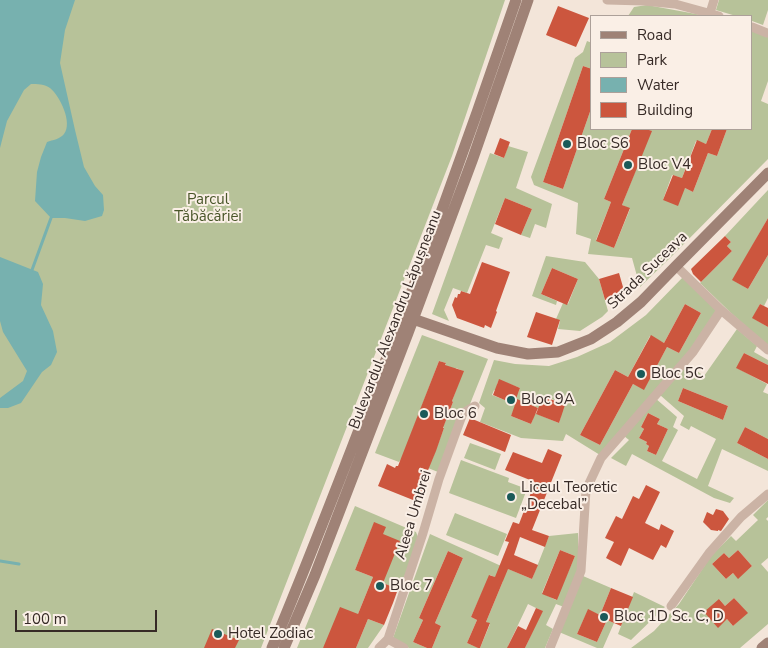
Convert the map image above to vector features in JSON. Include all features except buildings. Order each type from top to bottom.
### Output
[{"type":"main road","name":"Bulevardul Alexandru Lăpușneanu","points":[[272,648],[403,316],[473,126],[516,0]]},
{"type":"main road","name":"Bulevardul Alexandru Lăpușneanu","points":[[284,648],[315,575],[414,318],[528,0]]},
{"type":"main road","name":"Strada Suceava","points":[[414,318],[497,348],[528,354],[558,352],[591,339],[617,322],[641,302],[768,173]]},
{"type":"main road","points":[[762,648],[768,643]]},
{"type":"street","points":[[607,0],[674,4],[715,15],[714,0]]},
{"type":"street","points":[[753,28],[767,33]]},
{"type":"street","points":[[676,266],[721,310],[768,350]]},
{"type":"street","points":[[550,648],[581,572],[586,490],[601,458],[693,352],[721,310]]},
{"type":"street","name":"Aleea Umbrei","points":[[379,648],[388,639],[439,479],[459,423],[463,414],[474,406]]},
{"type":"street","points":[[671,606],[709,553],[741,517],[768,494]]},
{"type":"street","points":[[388,639],[404,648]]},
{"type":"green space","name":"Parcul Tăbăcăriei","points":[[0,0],[505,0],[452,156],[261,648],[0,648]]},
{"type":"green space","points":[[719,0],[768,0],[768,10],[763,25],[753,21],[753,15],[733,15],[716,10]]},
{"type":"green space","points":[[647,5],[702,15],[629,15],[634,7]]},
{"type":"green space","points":[[753,31],[768,36],[768,81],[761,101],[768,104],[768,159],[640,287],[632,258],[588,254],[591,239],[576,234],[578,203],[534,185],[531,177],[575,58],[583,52],[587,41],[590,42],[590,68],[583,66],[543,182],[563,189],[590,112],[590,130],[632,130],[604,199],[611,202],[596,240],[614,248],[630,209],[622,205],[651,131],[648,130],[712,130],[706,144],[696,141],[682,178],[672,175],[663,200],[685,188],[693,192],[708,153],[717,156],[727,130],[753,130]]},
{"type":"green space","points":[[508,146],[528,152],[516,188],[552,204],[546,228],[535,224],[530,238],[521,235],[532,209],[505,198],[491,233],[503,238],[499,249],[486,245],[467,293],[453,288],[444,310],[449,321],[432,314],[490,153],[504,158]]},
{"type":"green space","points":[[768,190],[768,218],[733,280],[748,289],[768,255],[768,298],[764,306],[760,304],[753,318],[768,327],[768,346],[700,283],[732,251],[727,246],[731,242],[725,236]]},
{"type":"green space","points":[[546,256],[585,262],[599,279],[608,311],[580,331],[558,329],[560,321],[556,319],[563,303],[568,304],[578,279],[552,268],[541,294],[557,301],[556,305],[532,296]]},
{"type":"green space","points":[[683,277],[717,311],[689,352],[600,455],[566,434],[563,441],[521,438],[480,422],[485,408],[479,403],[494,360],[515,364],[549,366],[577,357],[610,342],[646,315]],"holes":[[[685,304],[701,313],[679,353],[667,347],[644,389],[633,384],[600,445],[580,435],[615,370],[628,377],[650,336],[664,343]],[[499,380],[520,388],[513,398],[541,409],[544,403],[541,402],[543,396],[565,404],[563,410],[557,414],[561,416],[559,423],[532,412],[530,417],[533,419],[531,424],[511,416],[518,405],[492,395],[494,390],[497,391]]]},
{"type":"green space","points":[[737,329],[757,346],[754,352],[768,360],[768,365],[744,353],[737,368],[767,384],[763,392],[768,394],[768,439],[745,427],[737,443],[768,459],[768,471],[722,449],[708,486],[734,498],[730,503],[714,498],[632,454],[626,466],[611,458],[629,440],[624,436],[655,398],[677,417],[673,427],[678,430],[662,461],[697,479],[716,439],[691,426],[689,430],[680,425],[684,416],[660,395],[687,364],[704,376]],"holes":[[[683,388],[728,406],[723,420],[678,401]],[[648,413],[660,419],[657,424],[668,429],[656,455],[647,451],[649,446],[646,444],[647,442],[639,438],[644,429],[641,427]]]},
{"type":"green space","points":[[422,335],[488,359],[470,404],[438,472],[428,468],[463,371],[456,368],[454,372],[444,369],[446,363],[439,361],[399,462],[375,453]]},
{"type":"green space","points":[[470,443],[501,454],[495,470],[464,458]]},
{"type":"green space","points":[[461,460],[509,478],[508,482],[527,489],[516,518],[449,493]]},
{"type":"green space","points":[[768,500],[768,517],[766,519],[768,521],[768,558],[761,564],[768,572],[768,624],[740,648],[631,648],[654,631],[679,604],[711,556],[731,536],[736,541],[758,520],[753,515]],"holes":[[[738,550],[752,566],[738,578],[733,573],[726,579],[712,564],[724,553],[729,558]],[[734,598],[747,613],[733,626],[727,619],[718,627],[719,599],[725,606]]]},
{"type":"green space","points":[[355,506],[416,532],[419,540],[399,590],[383,583],[383,534],[374,523],[355,570],[373,577],[358,614],[323,648],[297,648]]},
{"type":"green space","points":[[455,513],[507,534],[498,556],[446,535]]},
{"type":"green space","points":[[578,533],[578,570],[564,607],[556,604],[546,625],[553,629],[545,648],[525,648],[542,611],[528,604],[508,646],[511,648],[480,648],[490,624],[486,622],[503,581],[490,575],[471,617],[477,620],[467,643],[479,648],[432,648],[441,626],[435,623],[463,558],[448,551],[419,618],[423,620],[413,642],[427,648],[409,648],[393,638],[430,534],[532,579],[549,536]],"holes":[[[560,550],[575,556],[556,600],[542,593]]]},
{"type":"green space","points":[[583,576],[611,588],[600,615],[588,610],[577,634],[597,642],[607,620],[614,623],[603,648],[597,648],[559,632]]},
{"type":"green space","points":[[634,592],[665,607],[631,640],[618,634]]},
{"type":"green space","points":[[368,619],[384,625],[368,648],[356,648]]},
{"type":"water","points":[[0,0],[75,0],[65,30],[60,63],[84,167],[95,186],[103,195],[104,210],[102,216],[85,221],[51,218],[35,201],[37,172],[47,142],[61,137],[64,134],[67,123],[61,103],[50,88],[31,84],[24,90],[7,121],[0,148]]},
{"type":"water","points":[[0,257],[38,272],[43,284],[41,305],[53,331],[57,352],[51,365],[42,372],[21,403],[8,408],[0,408],[0,398],[23,381],[27,371],[3,332],[0,321]]},
{"type":"waterway","points":[[32,270],[51,218]]},
{"type":"waterway","points":[[0,561],[19,564]]},
{"type":"place","name":"Bloc S6","points":[[567,144]]},
{"type":"place","name":"Bloc V4","points":[[628,165]]},
{"type":"place","name":"Bloc 5C","points":[[641,374]]},
{"type":"place","name":"Bloc 9A","points":[[511,400]]},
{"type":"place","name":"Bloc 6","points":[[424,414]]},
{"type":"place","name":"Liceul Teoretic „Decebal”","points":[[511,497]]},
{"type":"place","name":"Bloc 7","points":[[380,586]]},
{"type":"place","name":"Bloc 1D Sc. C, D","points":[[604,617]]},
{"type":"place","name":"Hotel Zodiac","points":[[218,634]]}]
